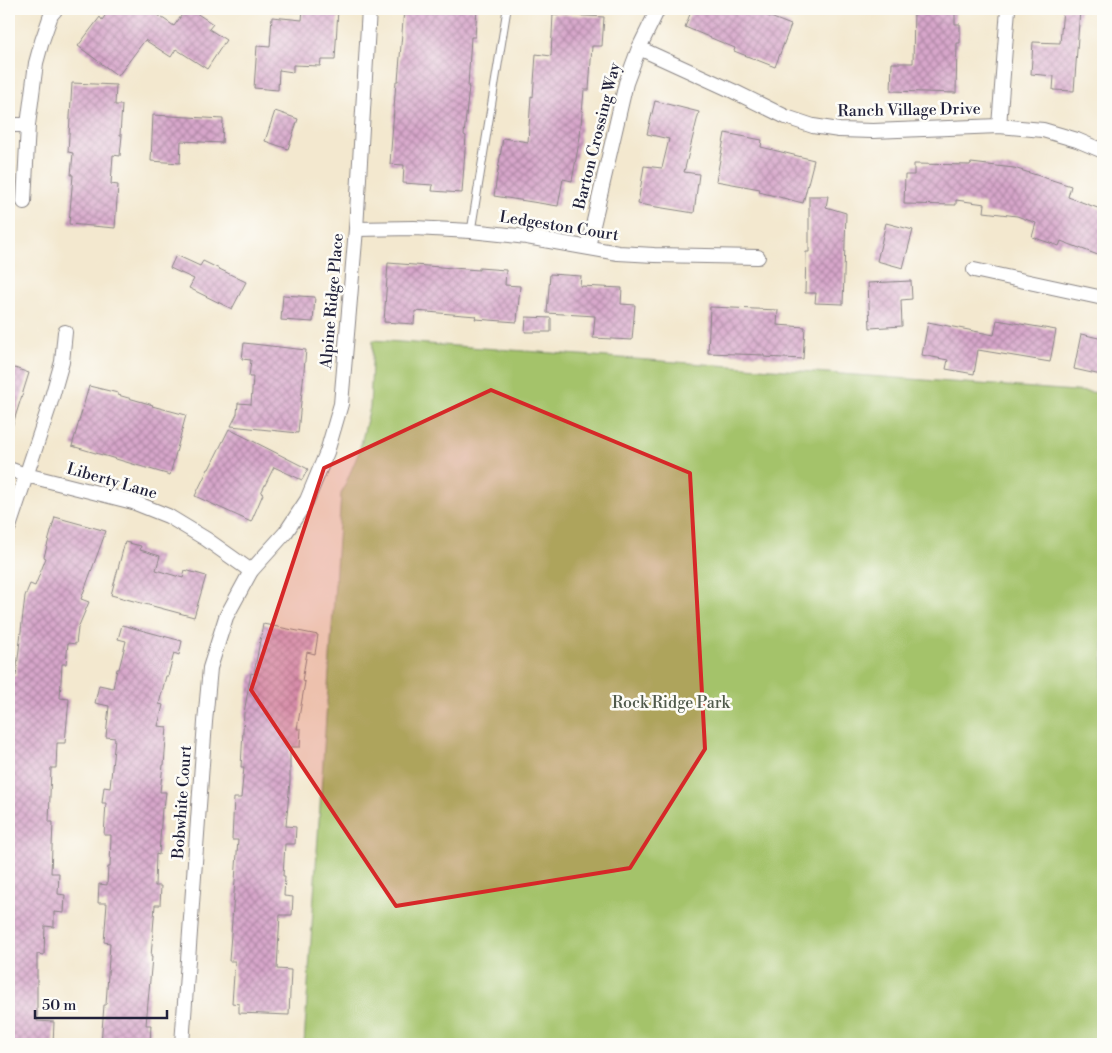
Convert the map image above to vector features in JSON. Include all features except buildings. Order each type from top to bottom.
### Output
[{"type":"street","points":[[24,202],[28,125],[36,63],[51,16],[56,9]]},
{"type":"street","name":"Alpine Ridge Place","points":[[251,571],[286,532],[307,500],[327,452],[341,404],[356,229],[369,9]]},
{"type":"street","name":"Barton Crossing Way","points":[[588,247],[626,84],[639,48],[658,9]]},
{"type":"street","points":[[999,126],[1008,9]]},
{"type":"street","name":"Ranch Village Drive","points":[[639,48],[786,117],[813,126],[839,130],[873,131],[999,126],[1043,130],[1077,140],[1103,152]]},
{"type":"street","points":[[9,125],[28,125]]},
{"type":"street","name":"Ledgeston Court","points":[[356,229],[414,228],[471,231],[527,237],[618,253],[758,256]]},
{"type":"street","points":[[974,270],[1103,298]]},
{"type":"street","points":[[9,527],[50,404],[62,362],[65,332]]},
{"type":"street","name":"Liberty Lane","points":[[9,469],[133,502],[168,516],[206,539],[251,571]]},
{"type":"street","name":"Bobwhite Court","points":[[182,1044],[210,668],[226,617],[251,571]]},
{"type":"lane","points":[[471,231],[506,9]]},
{"type":"highlighted area","points":[[491,390],[690,473],[705,749],[630,868],[396,906],[251,690],[324,468]]},
{"type":"green space","name":"Rock Ridge Park","points":[[373,340],[1103,393],[1103,1044],[304,1044],[341,494],[359,452],[370,407]]}]
